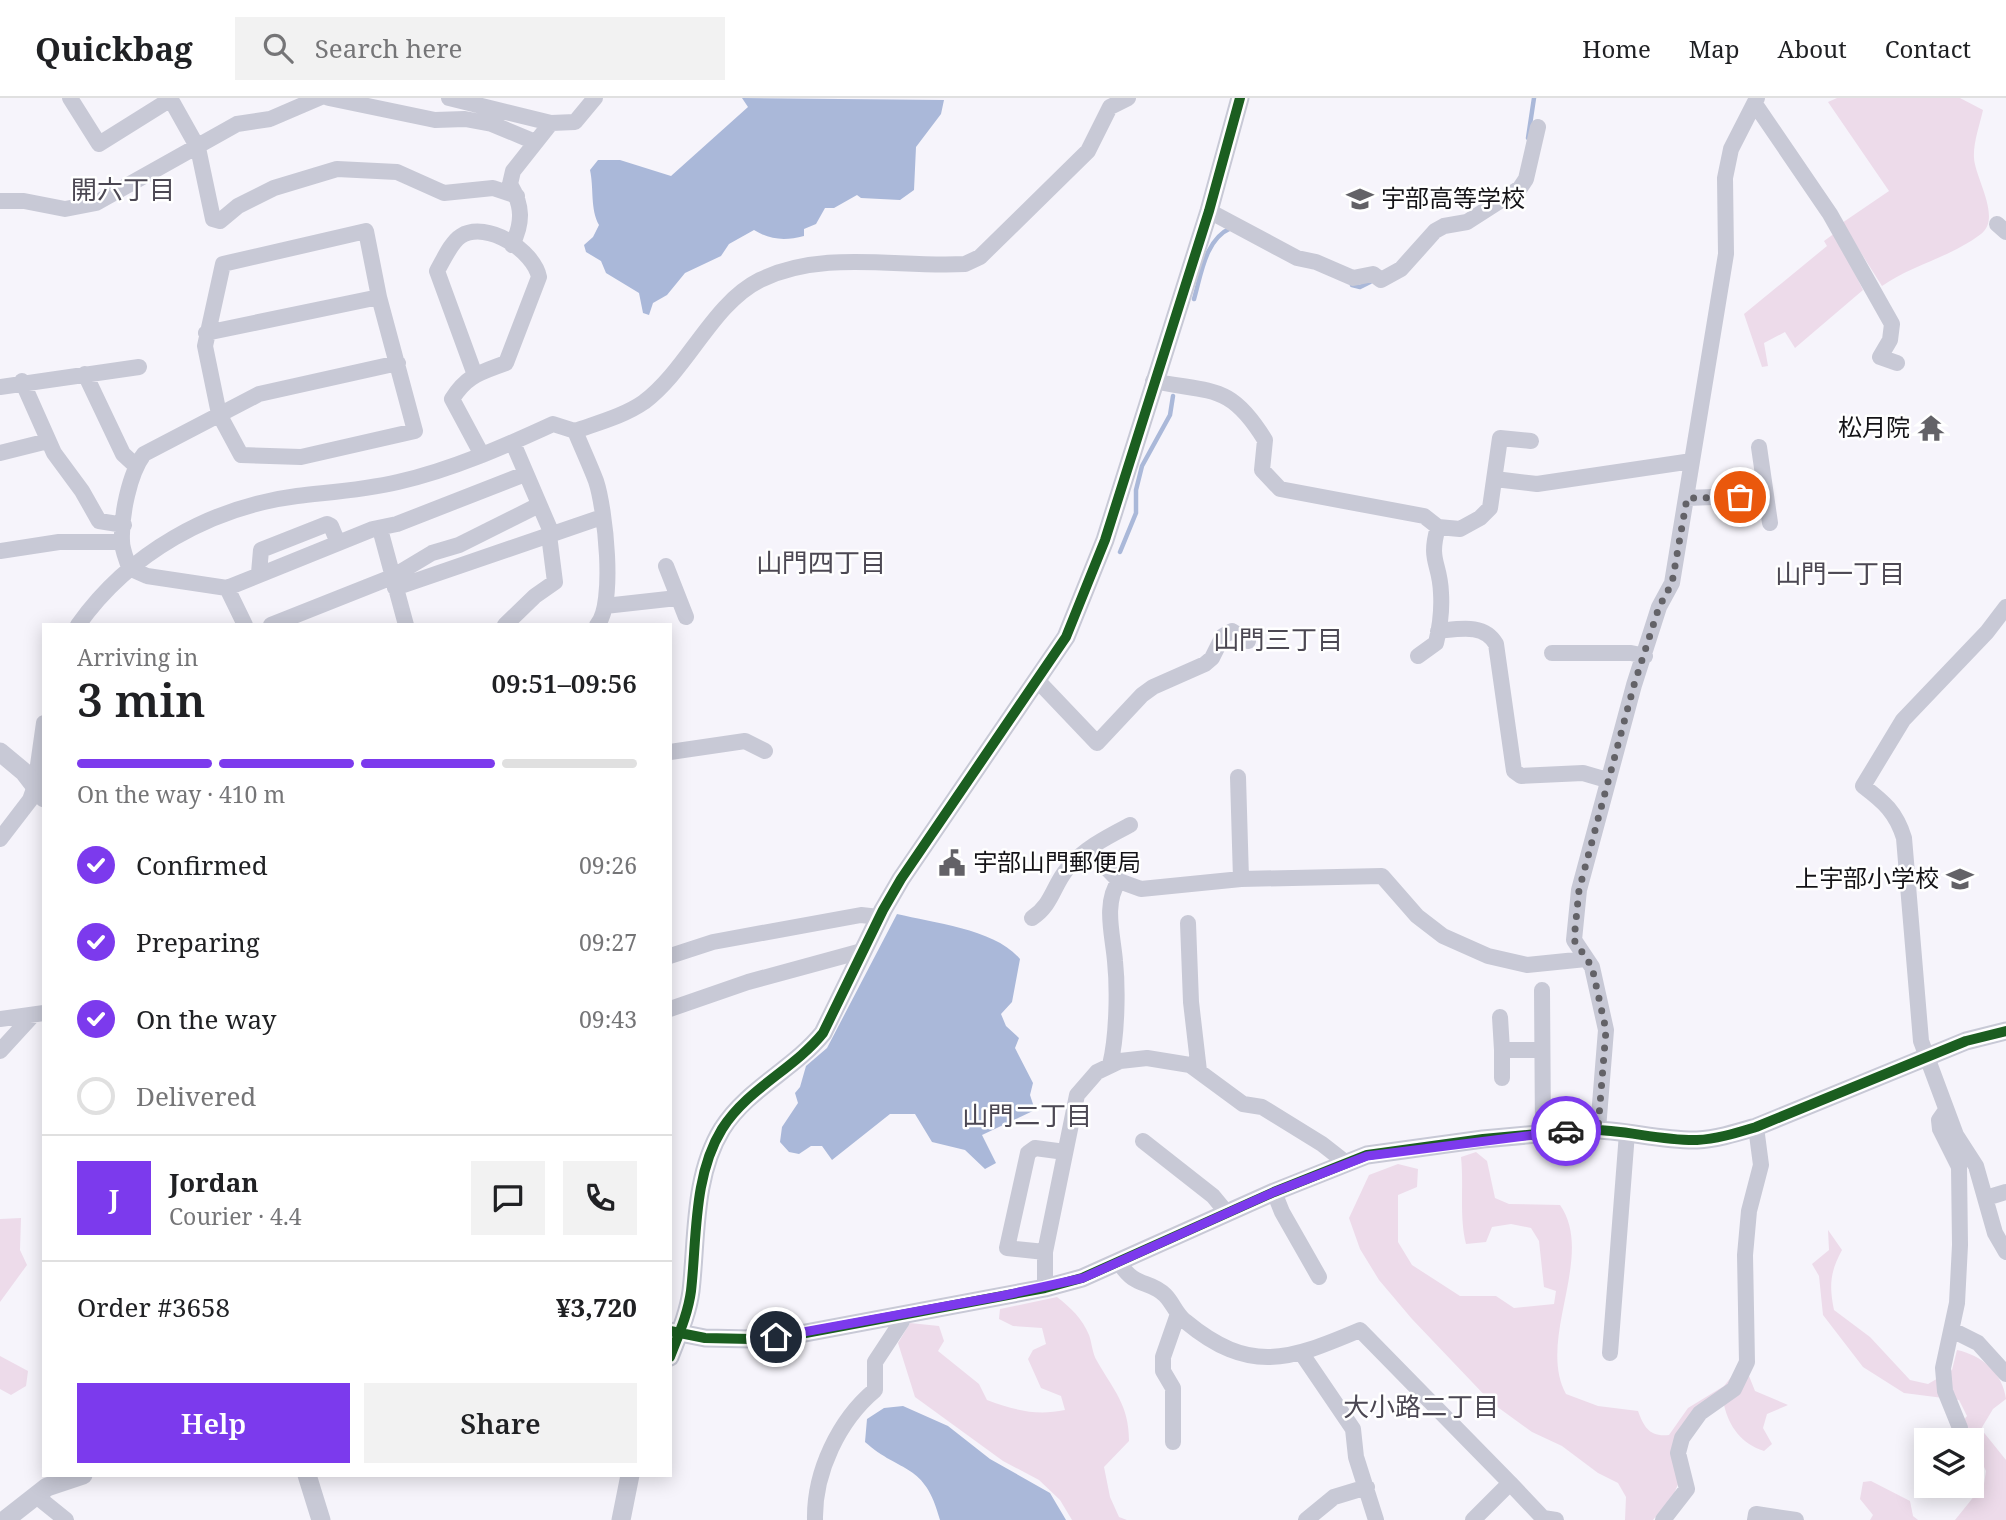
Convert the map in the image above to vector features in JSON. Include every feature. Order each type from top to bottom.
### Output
[{"type":"street","points":[[70,98],[99,145],[171,98],[198,148],[213,219],[220,221],[238,206],[274,188],[337,169],[397,172],[444,192],[493,188],[517,196]]},
{"type":"street","points":[[0,201],[24,201],[78,209],[96,203],[237,124],[270,119],[318,98]]},
{"type":"street","points":[[329,98],[435,120],[465,119],[492,124],[535,142]]},
{"type":"street","points":[[449,98],[551,122],[575,122],[595,98]]},
{"type":"street","points":[[80,623],[91,607],[129,568],[206,519],[296,496],[362,490],[402,481],[482,455],[553,425],[575,431],[643,403],[682,364],[739,292],[761,279],[802,267],[840,261],[946,265],[965,264],[979,257],[1088,151],[1110,107],[1128,98]]},
{"type":"street","points":[[1240,98],[1209,211],[1090,581],[1066,637],[901,879],[879,917],[823,1033],[808,1051],[732,1115],[713,1145],[701,1188],[690,1293],[675,1331],[705,1338],[751,1339],[800,1334],[1045,1288],[1083,1278],[1345,1162],[1394,1150],[1598,1129],[1697,1140],[1723,1137],[1756,1127],[1966,1041],[2006,1031]]},
{"type":"street","points":[[1598,1129],[1606,1030],[1597,981],[1574,940],[1579,890],[1607,780],[1659,607],[1672,583],[1726,254],[1725,178],[1731,149],[1756,101],[1830,214],[1892,324],[1890,340],[1880,356],[1897,363]]},
{"type":"street","points":[[512,245],[522,225],[517,196],[510,184],[513,171],[551,122]]},
{"type":"street","points":[[1209,211],[1297,258],[1316,262],[1353,278],[1379,278],[1401,269],[1435,232],[1444,226],[1467,222],[1520,188],[1526,179],[1538,127]]},
{"type":"street","points":[[366,231],[379,297],[415,430],[301,457],[241,455],[219,414],[205,346],[223,264],[366,231]]},
{"type":"street","points":[[475,375],[437,271],[459,236],[470,232],[487,232],[512,245],[532,260],[539,277],[506,363],[464,380],[452,399],[482,455]]},
{"type":"street","points":[[206,333],[379,297]]},
{"type":"street","points":[[129,568],[122,542],[124,525],[136,466],[144,454],[259,394],[398,363]]},
{"type":"street","points":[[0,387],[139,367]]},
{"type":"street","points":[[85,374],[123,454],[136,466]]},
{"type":"street","points":[[1153,381],[1222,393],[1239,407],[1265,440],[1262,470],[1280,489],[1424,516],[1438,527],[1460,529],[1480,519],[1490,508],[1500,438],[1531,441]]},
{"type":"street","points":[[22,382],[48,441],[99,521],[124,525]]},
{"type":"street","points":[[575,431],[597,484],[607,547],[605,606],[598,623]]},
{"type":"street","points":[[0,453],[48,441]]},
{"type":"street","points":[[507,623],[534,596],[555,582],[551,535],[513,443]]},
{"type":"street","points":[[1759,447],[1770,523]]},
{"type":"street","points":[[1495,479],[1537,484],[1692,461]]},
{"type":"street","points":[[129,568],[147,576],[227,588],[259,573],[525,474]]},
{"type":"street","points":[[1687,498],[1766,495]]},
{"type":"street","points":[[393,583],[432,553],[503,524],[539,505]]},
{"type":"street","points":[[277,623],[602,517]]},
{"type":"street","points":[[1418,656],[1436,643],[1438,631],[1441,591],[1432,548],[1438,527]]},
{"type":"street","points":[[380,529],[405,623]]},
{"type":"street","points":[[0,551],[60,542],[122,542]]},
{"type":"street","points":[[666,566],[686,617]]},
{"type":"street","points":[[227,588],[244,623]]},
{"type":"street","points":[[605,606],[677,598]]},
{"type":"street","points":[[2006,607],[1987,632],[1903,720],[1863,786],[1887,804],[1898,817],[1904,838],[1922,1041],[1956,1135],[1976,1166],[1995,1233],[2006,1252]]},
{"type":"street","points":[[1438,631],[1475,629],[1491,636],[1496,644],[1514,771],[1521,776],[1583,773],[1607,780]]},
{"type":"street","points":[[1038,681],[1097,743],[1153,687],[1212,658],[1223,636],[1232,631],[1248,640]]},
{"type":"street","points":[[1552,653],[1631,653],[1645,656]]},
{"type":"street","points":[[672,752],[745,741],[765,751]]},
{"type":"street","points":[[0,839],[39,792],[42,751]]},
{"type":"street","points":[[0,752],[39,792]]},
{"type":"street","points":[[1238,777],[1241,879]]},
{"type":"street","points":[[1032,918],[1045,909],[1066,870],[1101,840],[1130,825]]},
{"type":"street","points":[[1088,850],[1119,881],[1141,889],[1241,879],[1382,876],[1417,916],[1443,936],[1488,956],[1527,965],[1586,959]]},
{"type":"street","points":[[1110,1065],[1114,1049],[1116,962],[1110,931],[1114,888],[1119,881]]},
{"type":"street","points":[[672,955],[713,943],[834,920],[861,915],[879,917]]},
{"type":"street","points":[[1188,923],[1191,1002],[1199,1071]]},
{"type":"street","points":[[672,1008],[748,982],[863,951]]},
{"type":"street","points":[[1542,990],[1543,1133]]},
{"type":"street","points":[[0,1019],[38,1014]]},
{"type":"street","points":[[0,1051],[38,1014]]},
{"type":"street","points":[[1500,1017],[1502,1078]]},
{"type":"street","points":[[1502,1050],[1542,1050]]},
{"type":"street","points":[[1045,1288],[1045,1252],[1077,1096],[1097,1072],[1110,1065],[1147,1058],[1171,1059],[1199,1071],[1243,1104],[1262,1107],[1322,1144],[1345,1162]]},
{"type":"street","points":[[1946,1110],[1939,1120],[1940,1129],[1959,1167],[1961,1180],[1960,1275],[1943,1368],[1945,1391],[1960,1428]]},
{"type":"street","points":[[1663,1520],[1687,1489],[1678,1453],[1682,1438],[1700,1413],[1734,1389],[1747,1362],[1745,1255],[1749,1211],[1761,1165],[1756,1127]]},
{"type":"street","points":[[1610,1353],[1627,1133]]},
{"type":"street","points":[[1143,1141],[1213,1196],[1227,1213]]},
{"type":"street","points":[[1045,1252],[1007,1248],[1028,1153],[1035,1148],[1065,1152]]},
{"type":"street","points":[[1274,1192],[1282,1212],[1319,1277]]},
{"type":"street","points":[[1986,1198],[2006,1192]]},
{"type":"street","points":[[1119,1262],[1129,1278],[1164,1293],[1178,1314],[1233,1353],[1262,1356],[1302,1354],[1360,1330],[1547,1519]]},
{"type":"street","points":[[1172,1442],[1173,1388],[1163,1371],[1163,1357],[1178,1314]]},
{"type":"street","points":[[815,1520],[826,1461],[842,1423],[875,1390],[876,1362],[903,1315]]},
{"type":"street","points":[[1952,1330],[1978,1343],[2006,1374]]},
{"type":"street","points":[[1302,1354],[1353,1429],[1356,1457],[1376,1520]]},
{"type":"street","points":[[5,1520],[35,1495],[75,1477]]},
{"type":"street","points":[[308,1477],[321,1520]]},
{"type":"street","points":[[621,1520],[630,1477]]},
{"type":"street","points":[[1473,1520],[1510,1483]]},
{"type":"street","points":[[1306,1520],[1334,1497],[1367,1487]]},
{"type":"street","points":[[35,1495],[66,1520]]},
{"type":"street","points":[[1755,1520],[1756,1514],[1796,1520]]},
{"type":"shaded area","points":[[1837,98],[1960,98],[1983,110],[1974,152],[1975,166],[1986,198],[1989,218],[1987,227],[1981,234],[1957,249],[1882,286],[1842,223],[1889,191],[1828,102]]},
{"type":"shaded area","points":[[1835,233],[1863,290],[1795,348],[1785,332],[1764,343],[1768,366],[1762,367],[1744,314],[1827,246],[1824,241]]},
{"type":"shaded area","points":[[1476,1152],[1487,1161],[1495,1198],[1509,1204],[1560,1205],[1569,1226],[1572,1248],[1570,1273],[1557,1348],[1559,1372],[1566,1394],[1598,1406],[1638,1411],[1648,1430],[1669,1435],[1688,1408],[1724,1386],[1736,1371],[1749,1376],[1755,1391],[1788,1405],[1767,1414],[1763,1428],[1772,1444],[1764,1451],[1749,1444],[1733,1427],[1724,1405],[1708,1404],[1682,1425],[1675,1440],[1679,1482],[1673,1496],[1653,1520],[1625,1520],[1626,1497],[1618,1483],[1598,1473],[1562,1446],[1532,1432],[1492,1403],[1379,1280],[1360,1249],[1349,1218],[1369,1175],[1398,1164],[1418,1169],[1417,1187],[1398,1195],[1398,1242],[1412,1265],[1460,1296],[1496,1296],[1514,1308],[1554,1304],[1556,1291],[1544,1287],[1539,1241],[1531,1228],[1511,1224],[1492,1227],[1486,1242],[1466,1244],[1461,1157]]},
{"type":"shaded area","points":[[21,1218],[20,1250],[27,1265],[0,1302],[0,1219]]},
{"type":"shaded area","points":[[1828,1230],[1842,1250],[1832,1279],[1834,1310],[1870,1337],[1910,1380],[1928,1384],[1952,1370],[1957,1350],[1974,1356],[1996,1373],[2006,1399],[1993,1409],[1982,1428],[1965,1428],[1962,1422],[1967,1416],[1959,1400],[1904,1393],[1863,1367],[1823,1315],[1819,1276],[1812,1264],[1829,1250]]},
{"type":"shaded area","points":[[1057,1297],[1083,1323],[1095,1358],[1123,1408],[1129,1441],[1104,1467],[1110,1497],[1119,1517],[1127,1520],[1072,1520],[1060,1500],[1039,1480],[1003,1461],[915,1397],[898,1343],[910,1323],[939,1326],[944,1341],[938,1351],[979,1384],[987,1400],[1025,1411],[1065,1410],[1061,1396],[1041,1388],[1028,1359],[1033,1350],[1046,1344],[1042,1328],[1013,1326],[999,1319],[1000,1309]]},
{"type":"shaded area","points":[[0,1356],[28,1371],[26,1386],[11,1395],[0,1389]]},
{"type":"shaded area","points":[[1984,1433],[2006,1460],[2006,1520],[1955,1520],[1973,1498],[1984,1498]]},
{"type":"shaded area","points":[[1871,1481],[1910,1501],[1913,1516],[1918,1520],[1870,1520],[1873,1515],[1860,1499],[1863,1482]]},
{"type":"water","points":[[742,98],[944,100],[941,114],[916,147],[914,190],[900,200],[861,198],[857,195],[834,208],[825,208],[816,224],[804,229],[804,236],[797,238],[772,238],[754,230],[729,244],[721,256],[685,273],[667,295],[653,303],[649,315],[643,313],[639,293],[606,273],[601,261],[586,252],[584,245],[593,237],[599,225],[594,212],[590,170],[598,160],[620,160],[671,176],[748,107]]},
{"type":"water","points":[[897,914],[980,934],[1009,949],[1020,959],[1012,1002],[1001,1014],[1006,1026],[1019,1038],[1015,1048],[1033,1083],[1030,1095],[1035,1110],[982,1135],[996,1163],[985,1169],[965,1150],[932,1142],[915,1114],[890,1114],[832,1160],[822,1146],[811,1146],[799,1154],[789,1152],[780,1142],[782,1127],[798,1103],[795,1093],[800,1087],[806,1066],[827,1048]]},
{"type":"water","points":[[903,1406],[948,1426],[990,1459],[1050,1493],[1066,1520],[940,1520],[934,1501],[919,1478],[865,1442],[867,1419],[884,1408]]},
{"type":"waterway","points":[[1528,138],[1534,98]]},
{"type":"waterway","points":[[1194,299],[1210,249],[1215,240],[1231,228]]},
{"type":"waterway","points":[[1352,285],[1360,287],[1370,282]]},
{"type":"waterway","points":[[1120,552],[1136,513],[1136,490],[1142,466],[1170,415],[1173,396]]},
{"type":"cycle path","points":[[672,1352],[690,1300],[701,1187],[713,1147],[722,1129],[744,1102],[798,1058],[823,1033],[901,879],[1066,637],[1105,540],[1209,211],[1240,98]]},
{"type":"cycle path","points":[[672,1331],[705,1338],[751,1339],[800,1334],[1045,1288],[1082,1278],[1274,1192],[1367,1155],[1483,1139],[1582,1130],[1682,1140],[1719,1137],[1756,1127],[1966,1041],[2006,1031]]},
{"type":"way so far","points":[[1566,1131],[1598,1129],[1606,1030],[1597,981],[1592,967],[1574,940],[1579,890],[1604,788],[1622,739],[1634,685],[1659,607],[1672,583],[1687,498],[1740,497]]},
{"type":"place","name":"宇部高等学校","points":[[1360,199]]},
{"type":"place","name":"松月院","points":[[1931,428]]},
{"type":"place","name":"宇部山門郵便局","points":[[952,863]]},
{"type":"place","name":"上宇部小学校","points":[[1960,879]]},
{"type":"district","name":"開六丁目","points":[[123,190]]},
{"type":"district","name":"山門四丁目","points":[[821,563]]},
{"type":"district","name":"山門一丁目","points":[[1840,574]]},
{"type":"district","name":"山門三丁目","points":[[1278,640]]},
{"type":"district","name":"山門二丁目","points":[[1027,1116]]},
{"type":"district","name":"大小路二丁目","points":[[1421,1407]]},
{"type":"route","points":[[776,1337],[1045,1288],[1083,1278],[1274,1192],[1345,1162],[1367,1156],[1394,1150],[1566,1131]]}]
